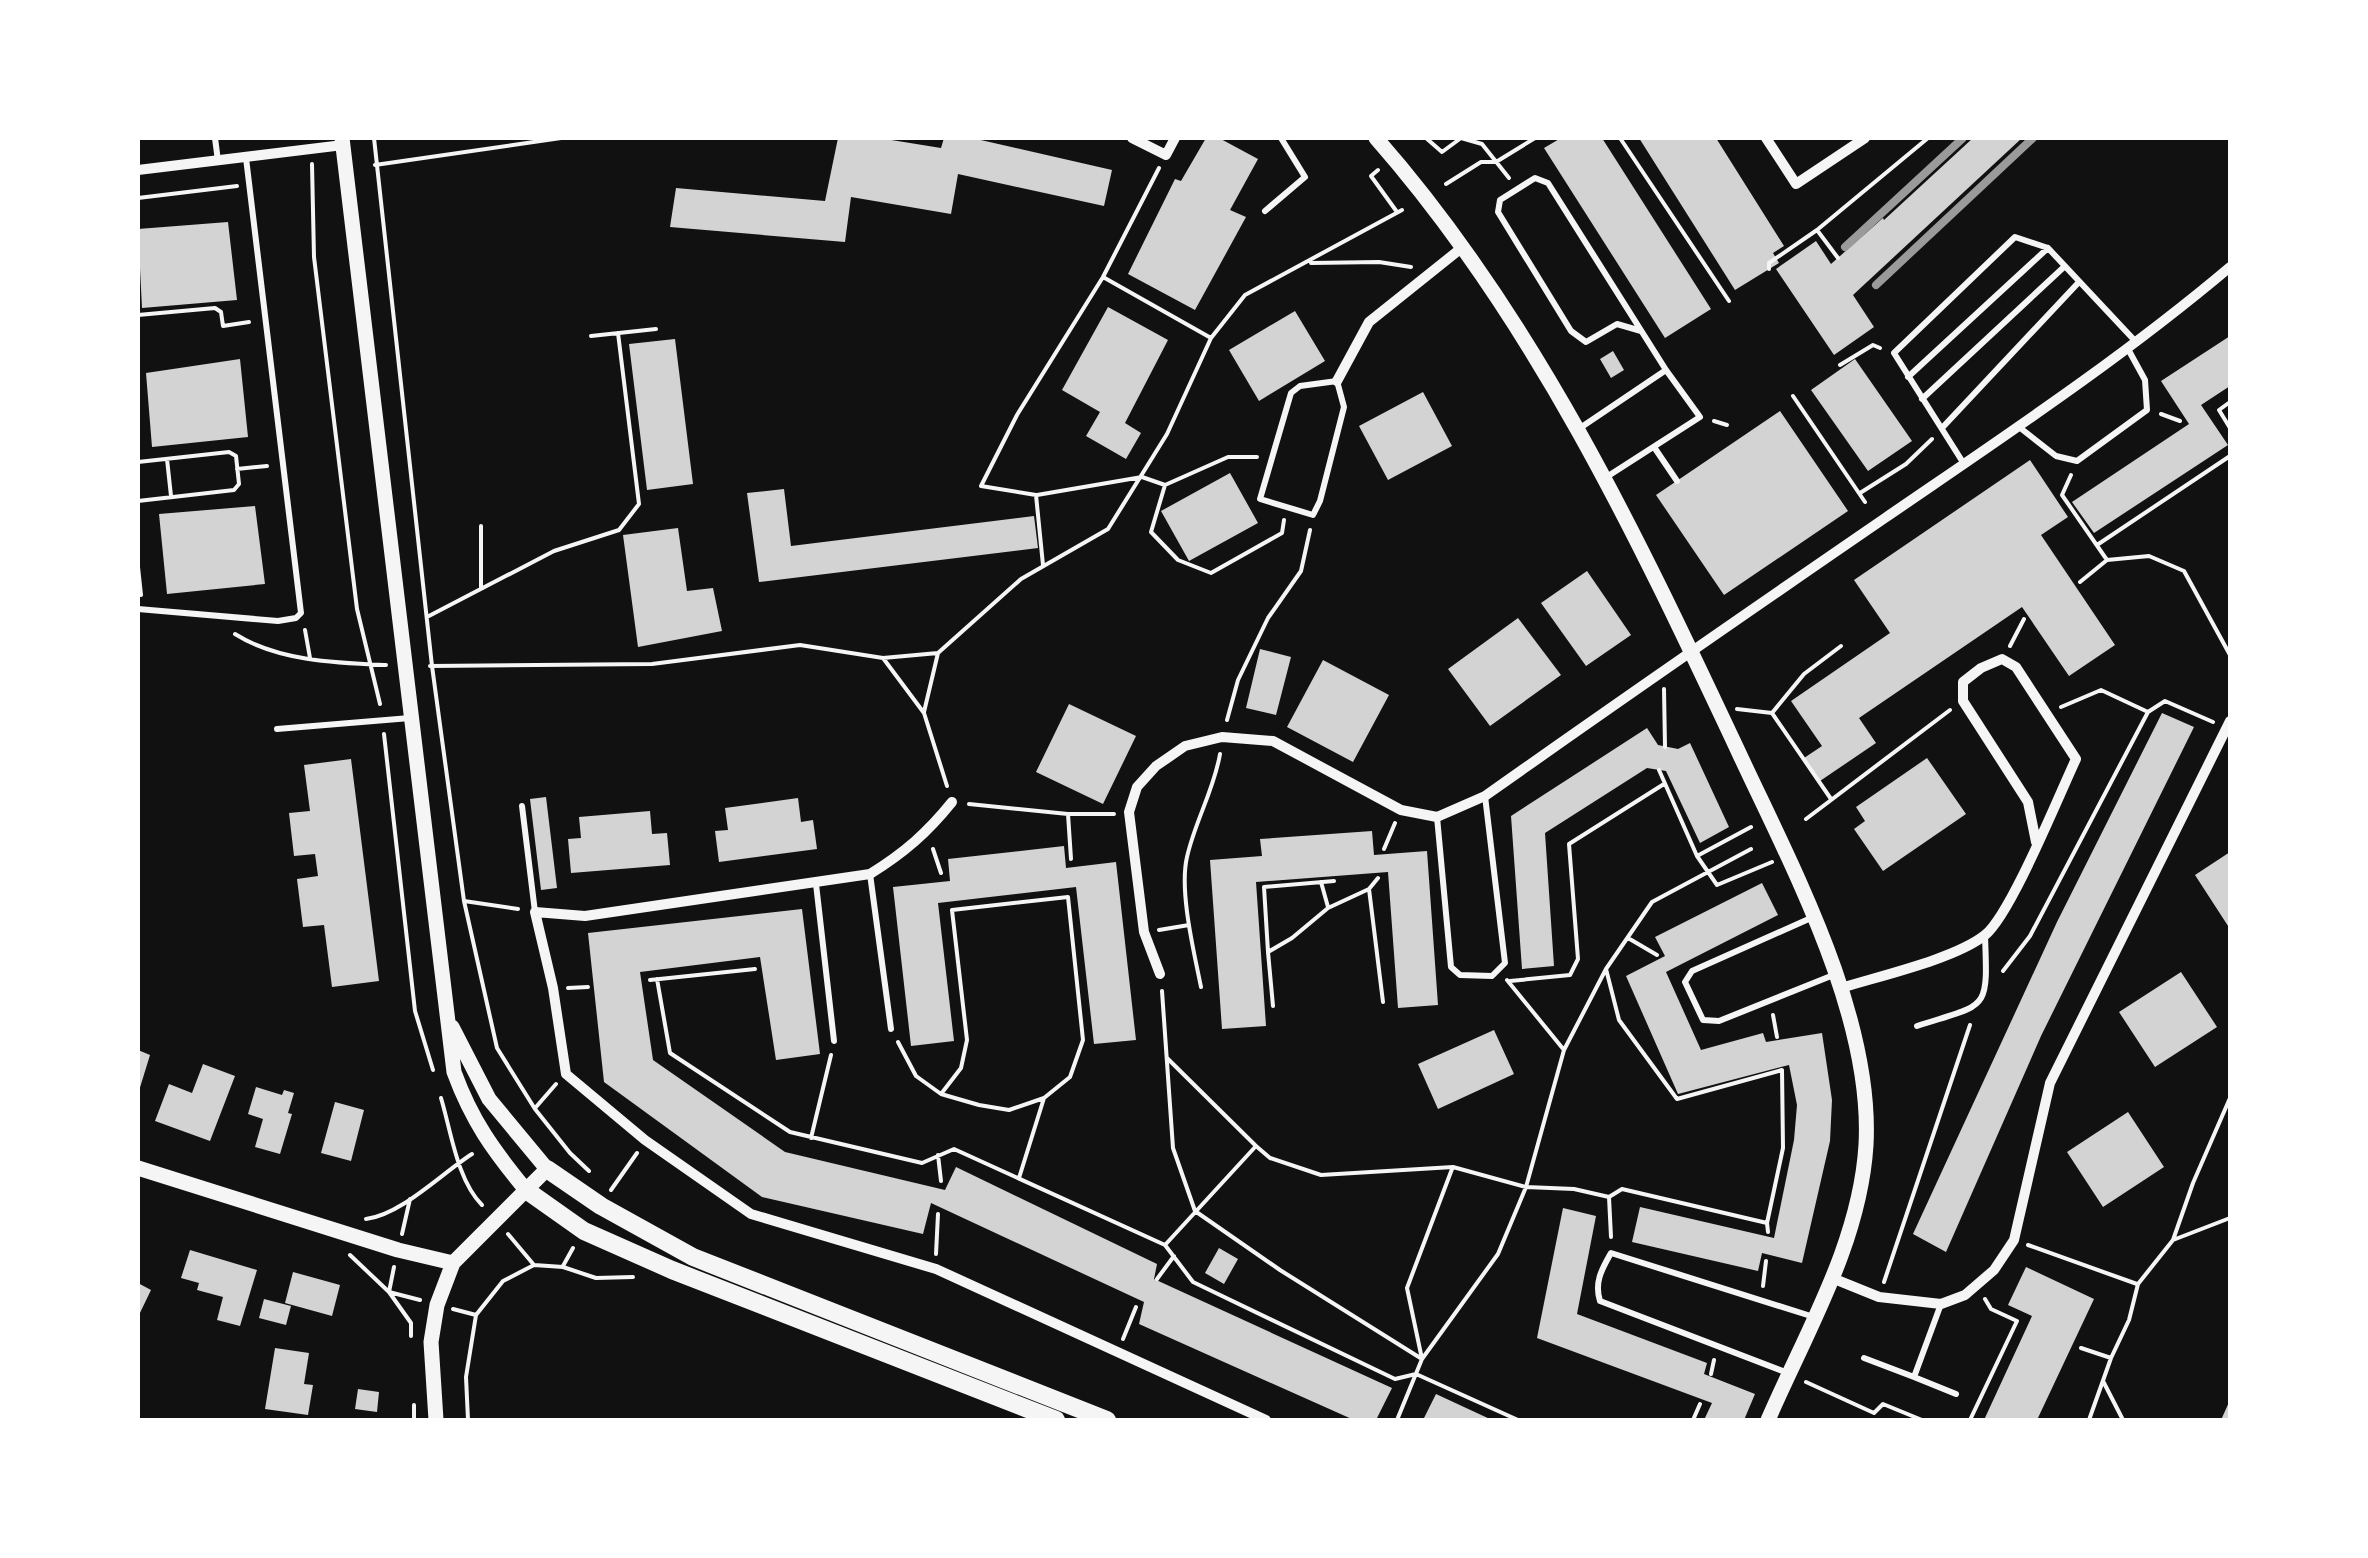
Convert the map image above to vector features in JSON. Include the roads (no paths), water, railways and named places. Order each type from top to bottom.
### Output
[{"type":"main road","points":[[547,1169],[601,1206],[693,1256],[1107,1420]]},
{"type":"main road","points":[[526,1190],[584,1231],[672,1270],[1056,1420]]},
{"type":"street","points":[[1132,138],[1166,155],[1175,138]]},
{"type":"street","points":[[1376,138],[1464,246],[1519,327],[1579,429],[1691,651],[1838,981],[1863,1090],[1866,1143],[1858,1204],[1832,1278],[1768,1420]]},
{"type":"street","points":[[1766,138],[1796,184],[1865,138]]},
{"type":"street","points":[[138,170],[246,158],[342,141],[454,1072],[468,1110],[487,1144],[526,1190]]},
{"type":"street","points":[[1337,382],[1369,322],[1464,246]]},
{"type":"street","points":[[1160,974],[1144,932],[1129,812],[1137,787],[1156,766],[1185,746],[1222,737],[1246,736],[1273,742],[1401,810],[1437,817],[1485,796],[2132,346],[2230,267]]},
{"type":"street","points":[[1838,981],[1936,958],[1985,935],[2004,911],[2076,758],[2016,666],[2002,659],[1981,668],[1964,682],[1962,701],[2028,802],[2036,842]]},
{"type":"street","points":[[1832,1278],[1880,1297],[1941,1304],[1978,1286],[2014,1240],[2050,1083],[2229,724]]},
{"type":"street","points":[[952,802],[928,833],[870,874],[584,916],[536,912],[566,1074],[645,1140],[751,1214],[936,1269],[1266,1420]]},
{"type":"street","points":[[436,1420],[432,1342],[436,1306],[453,1263],[547,1169],[489,1098],[446,1014]]},
{"type":"street","points":[[138,1168],[398,1250],[453,1263]]},
{"type":"lane","points":[[215,138],[218,161]]},
{"type":"lane","points":[[1265,211],[1305,177],[1281,138]]},
{"type":"lane","points":[[140,610],[278,622],[301,614],[246,158]]},
{"type":"lane","points":[[1604,479],[1700,417],[1548,183],[1535,178],[1500,200],[1498,212],[1570,331],[1586,342],[1617,324],[1641,331]]},
{"type":"lane","points":[[1964,464],[1894,353],[2015,237],[2048,248],[2132,346],[2145,380],[2146,410],[2077,461],[2056,456],[2018,426]]},
{"type":"lane","points":[[1908,377],[2048,248]]},
{"type":"lane","points":[[1922,399],[2065,266]]},
{"type":"lane","points":[[1942,428],[2079,282]]},
{"type":"lane","points":[[1579,429],[1666,370]]},
{"type":"lane","points":[[1337,382],[1344,407],[1313,515],[1260,499],[1290,393],[1300,386],[1337,382]]},
{"type":"lane","points":[[1654,447],[1677,481]]},
{"type":"lane","points":[[277,729],[411,718]]},
{"type":"lane","points":[[1437,817],[1451,967],[1460,975],[1492,976],[1505,963],[1485,796]]},
{"type":"lane","points":[[522,806],[536,912]]},
{"type":"lane","points":[[870,874],[890,1030]]},
{"type":"lane","points":[[816,884],[834,1041]]},
{"type":"lane","points":[[1812,918],[1692,971],[1685,982],[1702,1020],[1718,1021],[1838,981]]},
{"type":"lane","points":[[1917,1026],[1976,1007],[1987,990],[1985,935]]},
{"type":"lane","points":[[1788,1373],[1600,1300],[1600,1273],[1611,1253],[1815,1317]]},
{"type":"lane","points":[[1914,1377],[1941,1304]]},
{"type":"lane","points":[[1864,1358],[1956,1394]]},
{"type":"railway","points":[[1845,247],[1963,138]]},
{"type":"railway","points":[[1876,285],[2033,138]]}]
